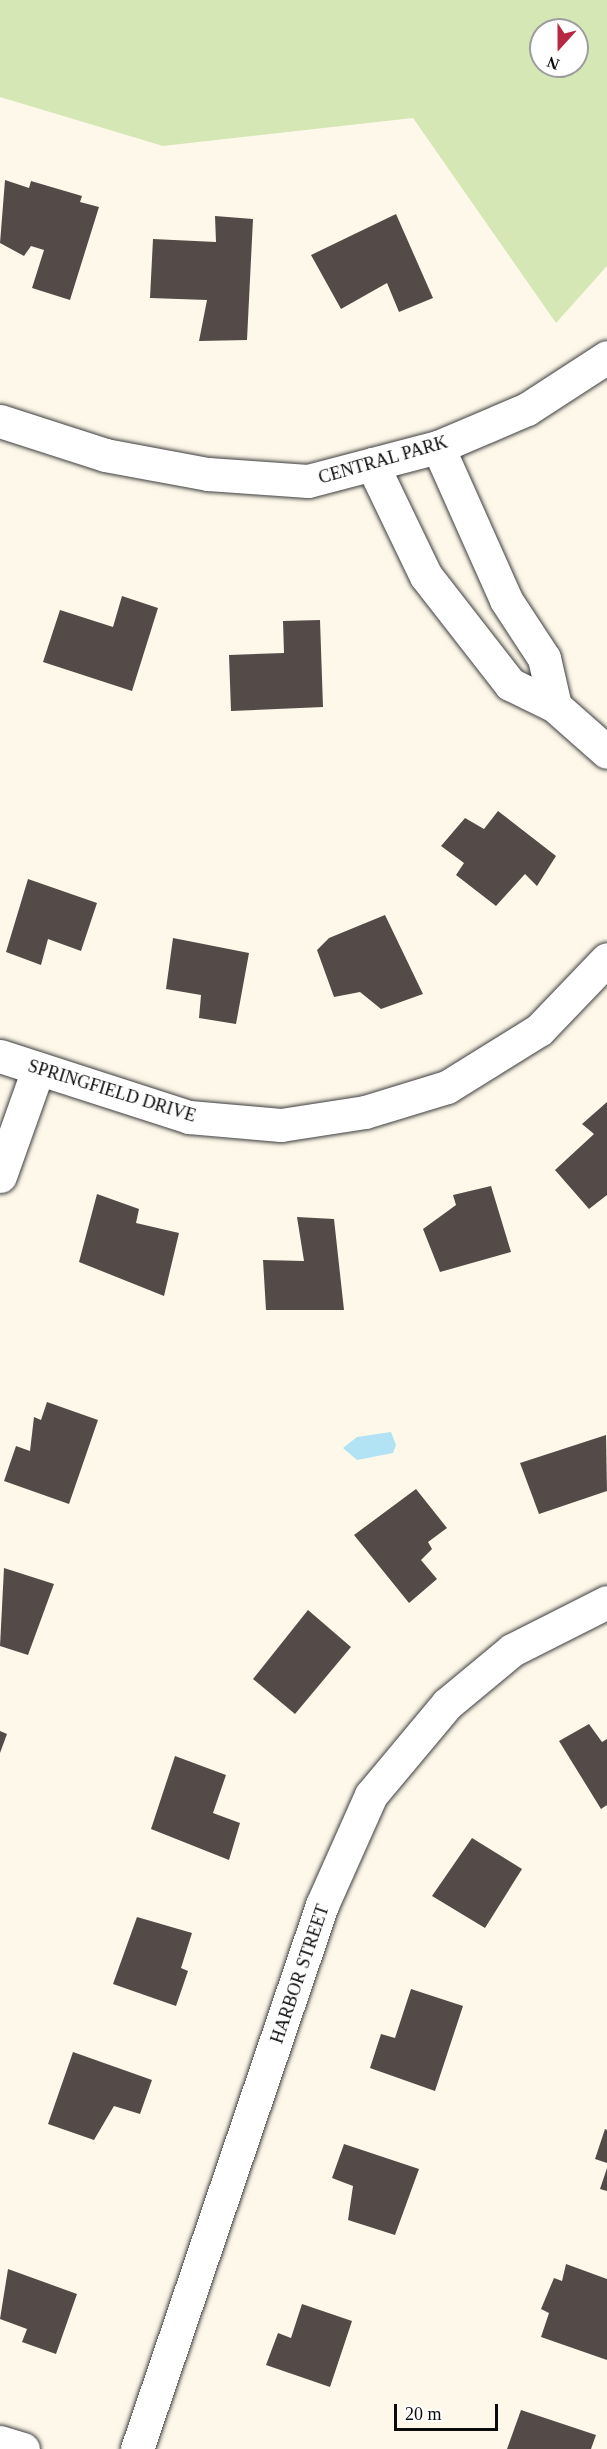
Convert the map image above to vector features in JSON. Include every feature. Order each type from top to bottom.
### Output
[{"type":"street","name":"CENTRAL PARK","points":[[0,421],[105,455],[208,474],[308,481],[438,447],[527,409],[607,357]]},
{"type":"street","points":[[438,447],[506,600],[544,658],[555,706]]},
{"type":"street","points":[[372,464],[426,576],[510,684],[555,706],[607,752]]},
{"type":"street","name":"SPRINGFIELD DRIVE","points":[[0,1056],[189,1117],[280,1125],[365,1112],[447,1087],[539,1030],[607,959]]},
{"type":"street","points":[[0,1176],[38,1069]]},
{"type":"street","name":"HARBOR STREET","points":[[137,2449],[322,1905],[371,1796],[447,1704],[512,1650],[607,1602]]},
{"type":"street","points":[[0,2442],[23,2449]]},
{"type":"green space","points":[[0,0],[607,0],[607,266],[556,323],[413,118],[163,146],[0,97]]},
{"type":"water","points":[[391,1432],[396,1445],[393,1453],[357,1460],[343,1448],[357,1437]]},
{"type":"building","points":[[5,180],[29,188],[31,181],[82,196],[80,202],[99,207],[70,300],[32,288],[44,250],[31,246],[24,256],[0,243]]},
{"type":"building","points":[[396,214],[433,298],[399,312],[387,283],[341,309],[311,255]]},
{"type":"building","points":[[215,216],[253,219],[247,340],[199,341],[207,300],[150,298],[153,239],[216,242]]},
{"type":"building","points":[[122,596],[158,608],[132,691],[43,662],[60,610],[113,627]]},
{"type":"building","points":[[320,620],[323,707],[231,711],[229,655],[284,653],[283,621]]},
{"type":"building","points":[[498,811],[556,856],[537,886],[525,874],[496,906],[456,875],[464,863],[441,846],[465,818],[484,829]]},
{"type":"building","points":[[28,879],[97,903],[81,951],[48,939],[41,965],[6,952]]},
{"type":"building","points":[[385,915],[423,994],[381,1009],[360,992],[334,997],[317,950],[329,938]]},
{"type":"building","points":[[173,938],[249,953],[236,1024],[199,1018],[201,995],[166,989]]},
{"type":"building","points":[[607,1102],[607,1195],[589,1209],[555,1170],[594,1134],[582,1124]]},
{"type":"building","points":[[491,1186],[511,1252],[440,1272],[423,1229],[456,1205],[453,1195]]},
{"type":"building","points":[[97,1194],[139,1209],[136,1223],[179,1233],[164,1296],[79,1262]]},
{"type":"building","points":[[297,1217],[334,1219],[344,1310],[266,1310],[263,1260],[304,1261]]},
{"type":"building","points":[[47,1402],[98,1420],[69,1504],[4,1481],[16,1446],[30,1451],[34,1417],[41,1420]]},
{"type":"building","points":[[606,1435],[607,1491],[539,1514],[520,1463]]},
{"type":"building","points":[[416,1489],[447,1528],[428,1542],[432,1549],[421,1560],[437,1579],[409,1603],[354,1535]]},
{"type":"building","points":[[4,1568],[54,1584],[28,1655],[0,1646]]},
{"type":"building","points":[[308,1610],[351,1647],[295,1714],[253,1679]]},
{"type":"building","points":[[589,1724],[602,1742],[607,1739],[607,1805],[601,1809],[559,1741]]},
{"type":"building","points":[[0,1731],[7,1734],[0,1753]]},
{"type":"building","points":[[175,1756],[226,1775],[213,1813],[240,1823],[229,1860],[151,1829]]},
{"type":"building","points":[[472,1838],[522,1869],[485,1928],[432,1896]]},
{"type":"building","points":[[137,1917],[192,1933],[181,1968],[188,1971],[176,2006],[113,1984]]},
{"type":"building","points":[[411,1989],[463,2006],[435,2091],[370,2068],[381,2034],[395,2038]]},
{"type":"building","points":[[73,2052],[152,2080],[140,2114],[114,2106],[94,2140],[48,2124]]},
{"type":"building","points":[[605,2129],[607,2130],[607,2163],[595,2159]]},
{"type":"building","points":[[344,2144],[419,2169],[395,2235],[348,2220],[353,2186],[332,2178]]},
{"type":"building","points":[[607,2168],[607,2191],[600,2189]]},
{"type":"building","points":[[566,2264],[607,2279],[607,2360],[541,2337],[549,2313],[541,2309],[554,2278],[562,2281]]},
{"type":"building","points":[[8,2269],[77,2294],[56,2354],[22,2342],[27,2329],[0,2319]]},
{"type":"building","points":[[302,2304],[352,2321],[330,2387],[266,2365],[278,2333],[291,2338]]},
{"type":"building","points":[[521,2410],[596,2435],[591,2449],[507,2449]]}]
